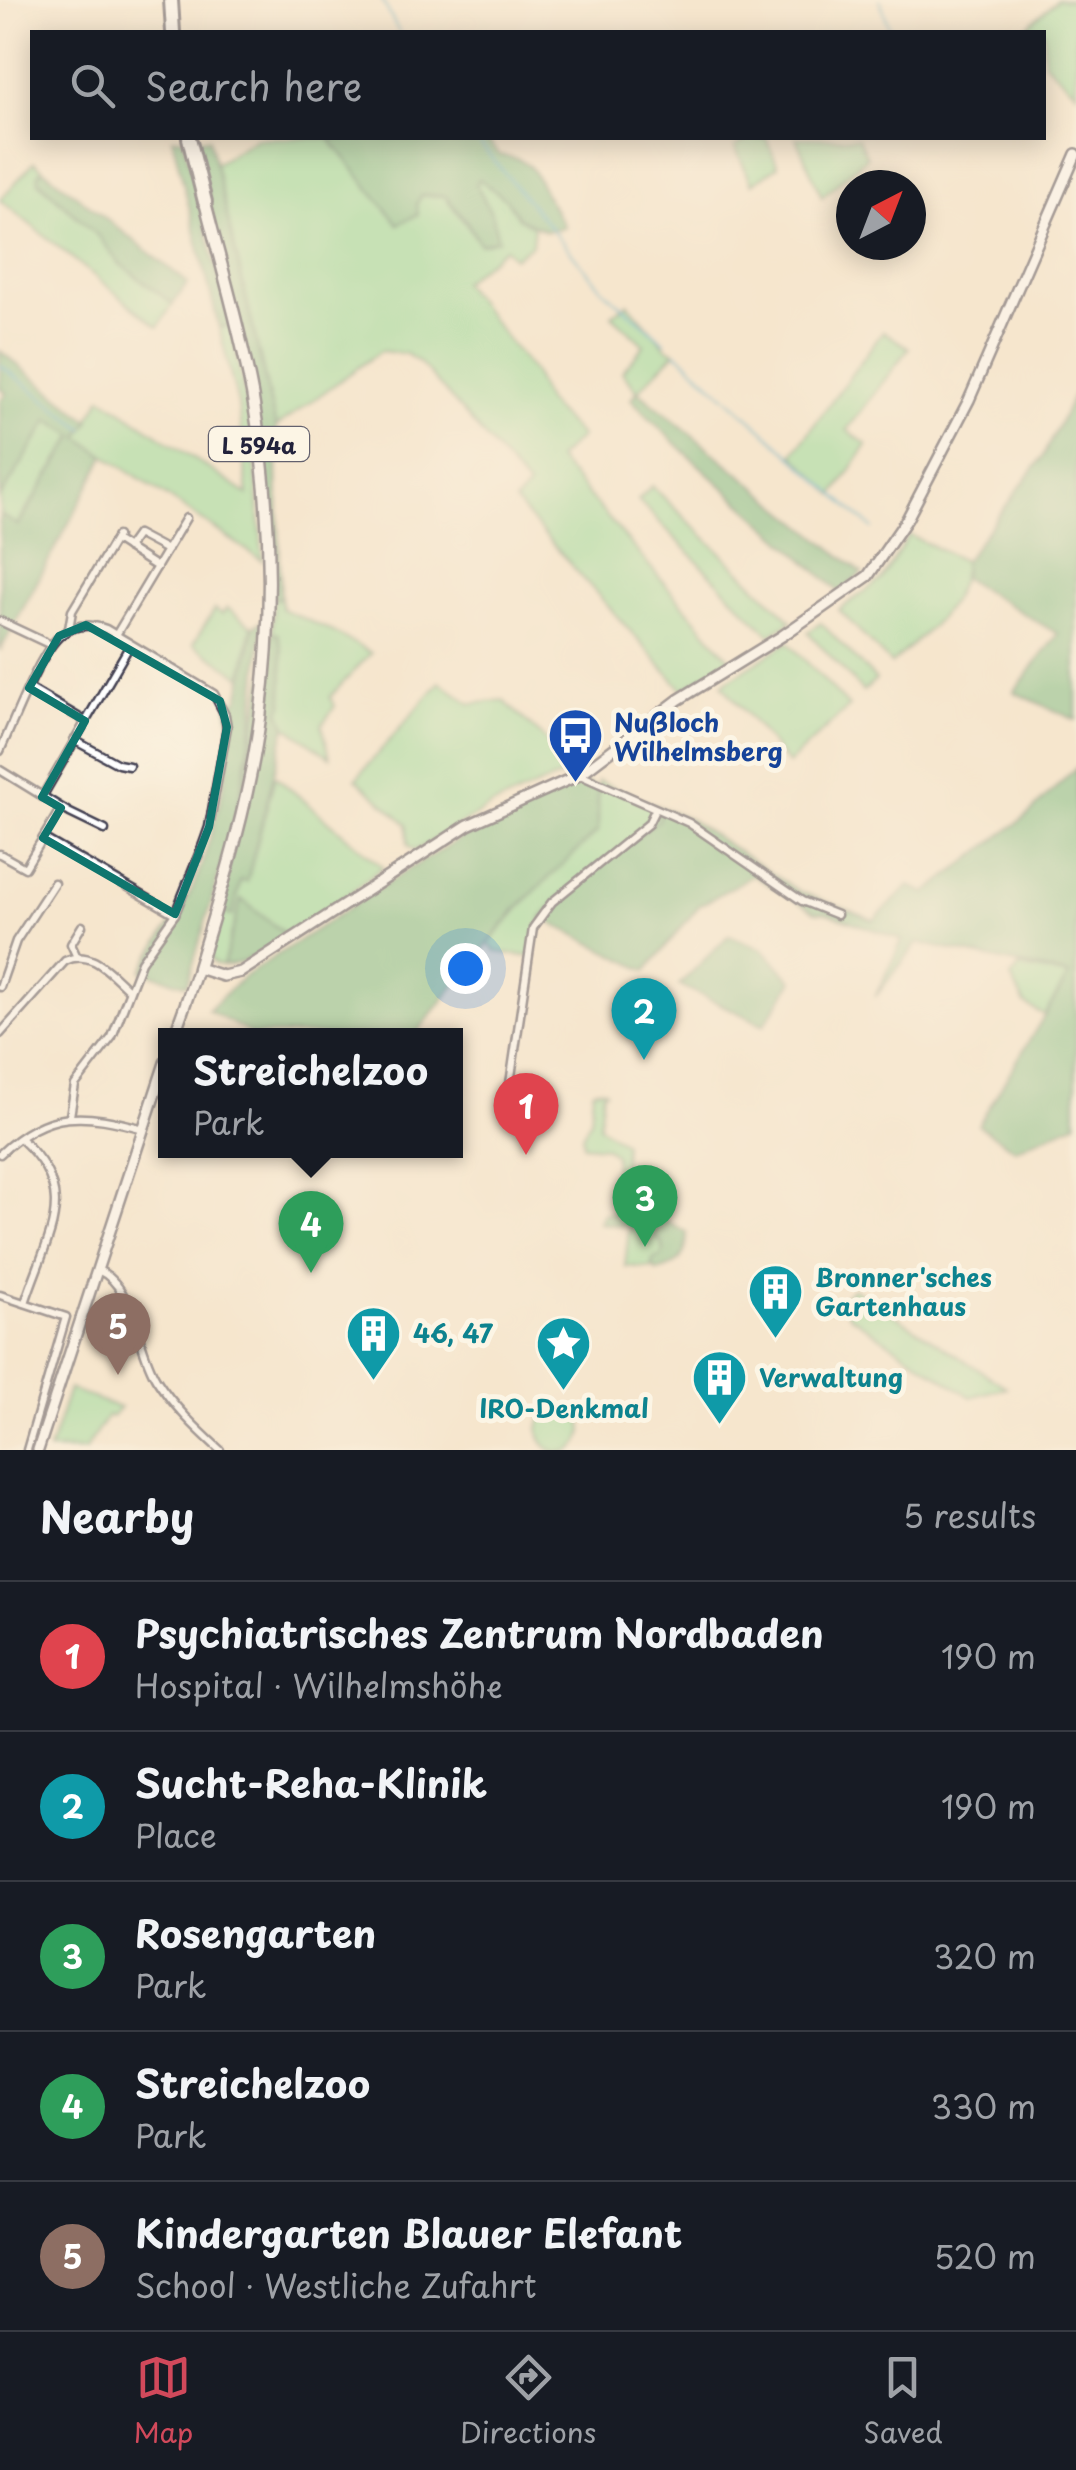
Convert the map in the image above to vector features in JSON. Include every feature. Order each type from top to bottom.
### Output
[{"type":"highway","points":[[171,0],[174,30]]},
{"type":"highway","name":"L 594a","points":[[190,140],[205,202]]},
{"type":"main road","points":[[177,1028],[198,968],[222,976],[241,972],[468,825],[578,774],[678,700],[782,636],[868,576],[907,520],[970,400],[1076,154]]},
{"type":"main road","name":"L 594a","points":[[198,968],[226,877],[260,722],[268,603],[267,524],[252,392],[205,202]]},
{"type":"main road","points":[[38,1450],[158,1085]]},
{"type":"street","points":[[116,635],[186,518]]},
{"type":"street","points":[[127,548],[137,534],[167,550]]},
{"type":"street","points":[[70,629],[72,611],[116,538],[157,566]]},
{"type":"street","points":[[0,621],[51,644]]},
{"type":"street","points":[[0,751],[51,644],[70,629],[96,626],[116,635],[214,694],[226,715],[209,827],[174,914],[148,951],[104,1051],[75,1085],[70,1116]]},
{"type":"street","points":[[42,796],[130,645]]},
{"type":"street","points":[[29,688],[86,721]]},
{"type":"street","points":[[74,740],[129,766]]},
{"type":"street","points":[[0,770],[105,830]]},
{"type":"street","points":[[578,774],[689,823],[802,901],[837,915]]},
{"type":"street","points":[[0,854],[25,868],[61,808]]},
{"type":"street","points":[[508,1097],[533,928],[544,910],[648,824],[656,810]]},
{"type":"street","points":[[43,838],[174,914]]},
{"type":"street","points":[[0,987],[16,941],[54,883]]},
{"type":"street","points":[[76,956],[71,944],[82,926]]},
{"type":"street","points":[[0,1034],[64,961],[76,956],[94,960],[129,990]]},
{"type":"street","points":[[0,1020],[10,1022]]},
{"type":"street","points":[[0,1154],[20,1138],[70,1116],[103,1117],[144,1129]]},
{"type":"street","points":[[20,1138],[50,1172],[58,1200],[25,1303]]},
{"type":"street","points":[[98,1270],[120,1286],[156,1379],[179,1411],[220,1450]]},
{"type":"street","points":[[0,1296],[66,1317],[27,1450]]},
{"type":"highlighted area","points":[[86,625],[220,701],[227,727],[209,827],[175,914],[43,838],[61,808],[42,797],[85,721],[29,688],[59,636]]},
{"type":"green space","points":[[1057,0],[1076,0],[1076,92],[1046,64],[1046,30],[1023,30]]},
{"type":"green space","points":[[172,140],[184,140],[231,325],[219,328]]},
{"type":"green space","points":[[195,140],[209,140],[276,427],[281,599],[274,598],[267,474]]},
{"type":"green space","points":[[253,140],[331,140],[398,224],[422,195],[445,196],[480,243],[497,240],[492,215],[476,184],[479,178],[507,200],[518,218],[534,226],[532,244],[514,258],[505,248],[462,282],[533,372],[546,401],[581,437],[557,459],[730,659],[683,690],[515,502],[528,487],[420,363],[406,354],[381,351],[276,427],[215,164]]},
{"type":"green space","points":[[331,140],[487,140],[500,155],[517,158],[532,169],[565,227],[546,231],[518,218],[507,200],[479,179],[476,184],[492,215],[498,240],[480,244],[445,196],[422,195],[417,203],[418,215],[398,224]]},
{"type":"green space","points":[[747,140],[767,140],[778,166],[752,184],[735,147]]},
{"type":"green space","points":[[797,140],[859,140],[867,157],[852,170],[836,170],[836,185],[822,197]]},
{"type":"green space","points":[[34,162],[43,169],[39,182],[99,237],[119,263],[173,304],[158,327],[0,200]]},
{"type":"green space","points":[[43,169],[188,283],[173,304],[119,263],[99,237],[39,181],[38,174]]},
{"type":"green space","points":[[628,303],[666,347],[675,352],[638,391],[622,372],[644,345],[612,315]]},
{"type":"green space","points":[[231,325],[254,447],[263,561],[78,437],[102,397],[248,495],[238,404],[219,328]]},
{"type":"green space","points":[[883,331],[909,348],[847,430],[867,445],[834,495],[793,454]]},
{"type":"green space","points":[[0,351],[90,421],[79,437],[105,456],[0,651],[0,515],[18,525],[75,436],[49,420],[0,498],[0,400],[6,393],[0,388]]},
{"type":"green space","points":[[1076,390],[1076,720],[1014,692],[1058,634],[963,578],[964,561],[1042,458]]},
{"type":"green space","points":[[638,391],[862,573],[840,593],[631,399]]},
{"type":"green space","points":[[49,420],[75,435],[17,525],[0,515],[0,498]]},
{"type":"green space","points":[[652,486],[792,621],[770,635],[638,500]]},
{"type":"green space","points":[[909,535],[964,561],[956,593],[948,606],[891,664],[839,610],[881,580]]},
{"type":"green space","points":[[274,598],[281,599],[282,609],[371,653],[330,697],[335,706],[322,725],[330,757],[286,726],[280,711],[282,650],[272,633]]},
{"type":"green space","points":[[227,608],[252,626],[242,677],[193,644],[215,609],[222,614]]},
{"type":"green space","points":[[263,621],[253,724],[236,817],[187,985],[142,971],[188,897],[203,859],[226,773],[231,724],[228,708],[239,698],[254,625]]},
{"type":"green space","points":[[821,623],[876,680],[863,692],[808,632]]},
{"type":"green space","points":[[272,633],[278,634],[282,650],[280,711],[286,726],[247,882],[241,880],[232,916],[220,912]]},
{"type":"green space","points":[[788,642],[849,707],[788,764],[722,684]]},
{"type":"green space","points":[[440,682],[471,704],[503,700],[577,769],[492,806],[415,851],[408,845],[407,824],[356,779]]},
{"type":"green space","points":[[1076,768],[1076,1123],[1015,1149],[978,1125],[1069,975],[918,943],[875,997],[902,940],[815,912],[753,875],[699,906],[646,971],[542,918],[559,899],[659,819],[657,806],[688,818],[798,891],[874,920],[909,886],[926,893],[1029,814]]},
{"type":"green space","points":[[275,776],[383,867],[326,912],[285,934],[241,900],[223,966],[214,963],[207,952],[220,912],[241,879],[247,881]]},
{"type":"green space","points":[[583,781],[598,789],[598,831],[518,907],[421,1028],[240,1028],[208,1010],[242,978],[476,829]]},
{"type":"green space","points":[[598,781],[657,806],[659,819],[559,899],[542,918],[532,957],[497,952],[488,944],[544,880],[598,831]]},
{"type":"green space","points":[[241,899],[285,934],[254,956],[223,966]]},
{"type":"green space","points":[[729,935],[763,949],[793,981],[764,1025],[679,985]]},
{"type":"green space","points":[[1019,967],[1070,976],[1044,1015],[1025,1004],[1011,978]]},
{"type":"green space","points":[[593,1090],[607,1091],[603,1091],[599,1126],[624,1143],[623,1182],[655,1197],[652,1201],[613,1200],[615,1155],[605,1147],[583,1145]]},
{"type":"green space","points":[[651,1212],[687,1233],[684,1253],[677,1263],[657,1271],[652,1266],[653,1259],[664,1250],[662,1242],[655,1238],[656,1230],[599,1223],[602,1214]]},
{"type":"green space","points":[[629,1227],[656,1230],[664,1250],[653,1260],[651,1268],[625,1266]]},
{"type":"green space","points":[[853,1288],[1006,1387],[971,1397],[850,1316],[840,1301]]},
{"type":"green space","points":[[69,1389],[120,1408],[112,1417],[108,1415],[85,1450],[49,1450]]},
{"type":"green space","points":[[552,1409],[570,1409],[582,1421],[582,1439],[571,1450],[551,1450],[540,1439],[540,1421]]},
{"type":"waterway","points":[[382,0],[398,30]]},
{"type":"waterway","points":[[880,0],[890,30]]},
{"type":"waterway","points":[[477,140],[602,289],[665,342]]},
{"type":"waterway","points":[[676,352],[873,529]]},
{"type":"waterway","points":[[0,365],[84,429]]},
{"type":"place","name":"Nußloch Wilhelmsberg","points":[[575,785]]},
{"type":"place","name":"Sucht-Reha-Klinik","points":[[644,1060]]},
{"type":"place","name":"Psychiatrisches Zentrum Nordbaden","points":[[526,1155]]},
{"type":"place","name":"Rosengarten","points":[[645,1247]]},
{"type":"place","name":"Streichelzoo","points":[[311,1273]]},
{"type":"place","name":"Bronner'sches Gartenhaus","points":[[776,1340]]},
{"type":"place","name":"Kindergarten Blauer Elefant","points":[[118,1375]]},
{"type":"place","name":"46, 47","points":[[374,1382]]},
{"type":"place","name":"IRO-Denkmal","points":[[564,1392]]},
{"type":"place","name":"Verwaltung","points":[[720,1426]]}]
